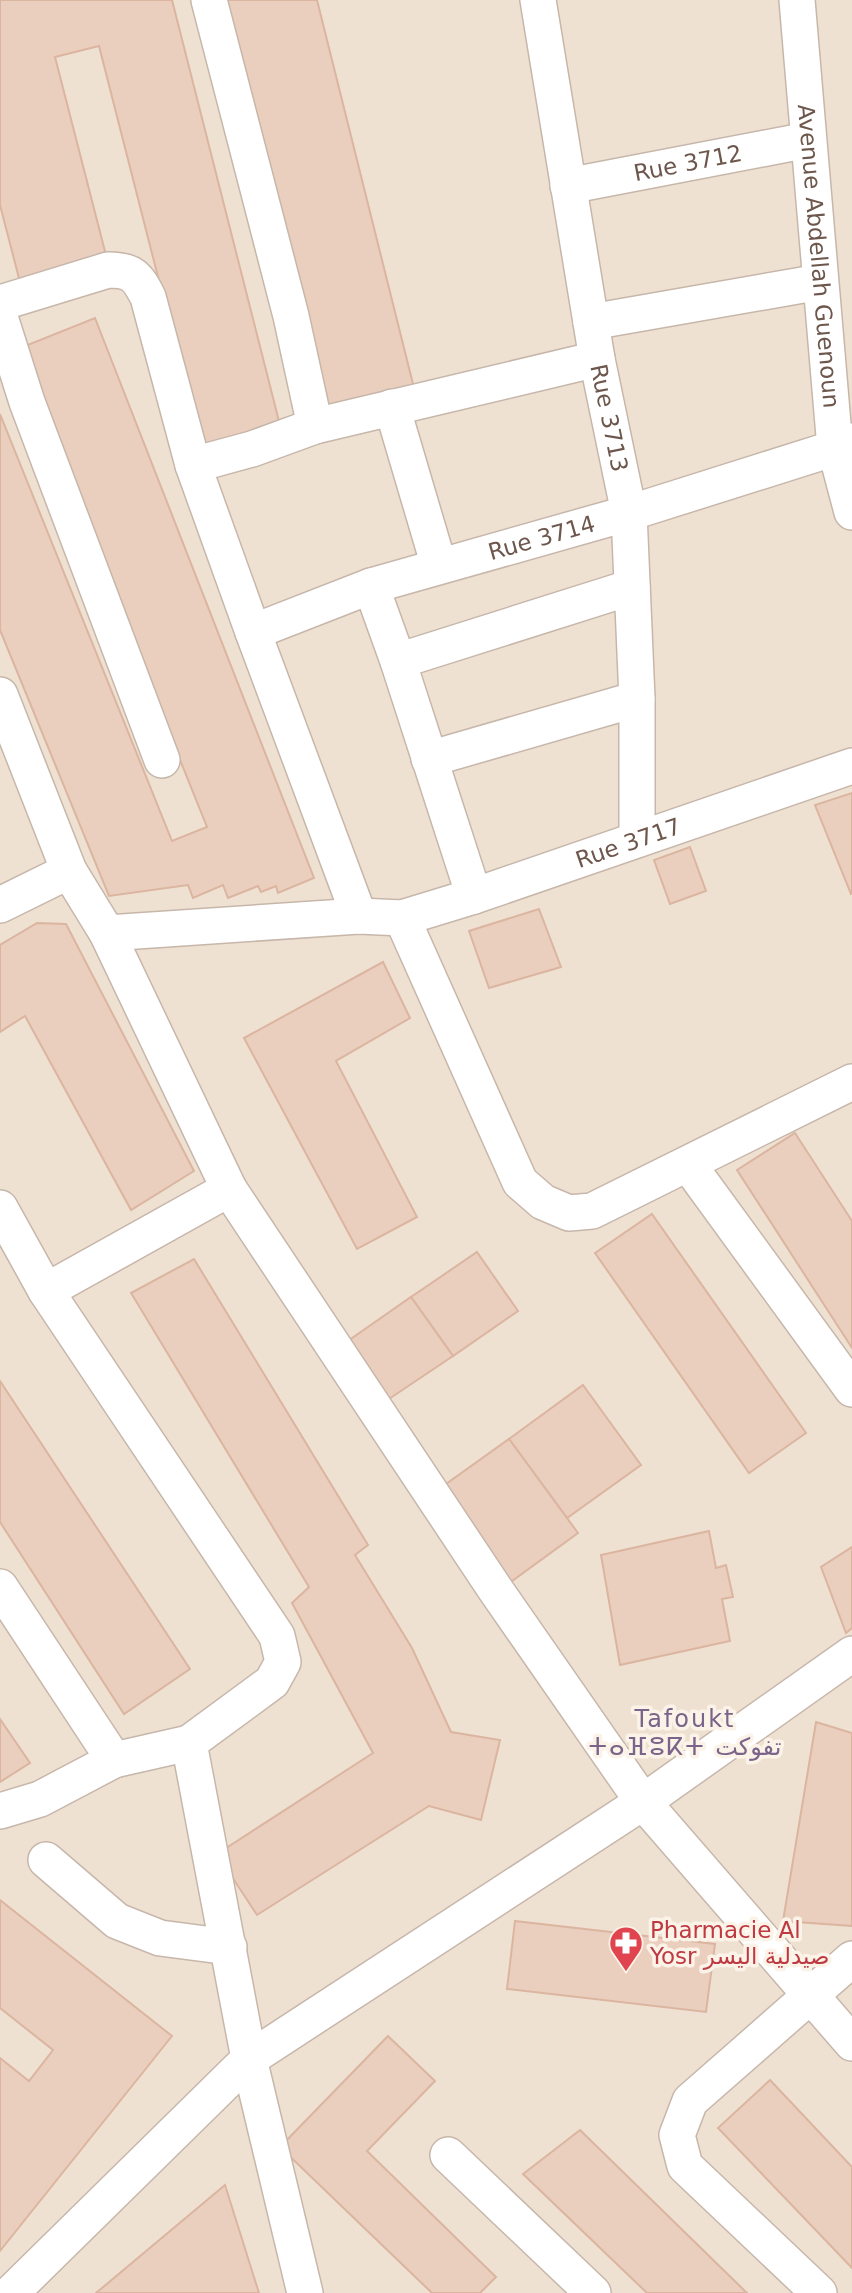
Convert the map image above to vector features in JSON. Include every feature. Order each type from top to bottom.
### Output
[{"type":"street","points":[[209,0],[291,316],[315,426]]},
{"type":"street","name":"Rue 3713","points":[[538,0],[597,359],[629,513],[636,699],[637,839]]},
{"type":"street","name":"Avenue Abdellah Guenoun","points":[[797,0],[820,282],[852,512]]},
{"type":"street","name":"Rue 3712","points":[[568,186],[808,140]]},
{"type":"street","points":[[0,303],[108,270],[125,270],[139,280],[148,296],[193,465],[359,916]]},
{"type":"street","points":[[591,322],[820,282]]},
{"type":"street","points":[[0,317],[27,402],[162,760]]},
{"type":"street","points":[[193,465],[252,449],[315,426],[597,359]]},
{"type":"street","points":[[392,407],[439,566]]},
{"type":"street","name":"Rue 3714","points":[[253,632],[371,586],[629,513],[844,444]]},
{"type":"street","points":[[371,586],[474,896]]},
{"type":"street","points":[[398,661],[632,587]]},
{"type":"street","points":[[0,695],[69,872],[107,933],[229,1189],[495,1589],[643,1802],[810,1998],[852,2043]]},
{"type":"street","points":[[429,759],[636,699]]},
{"type":"street","name":"Rue 3717","points":[[107,933],[359,916],[402,918],[474,896],[852,766]]},
{"type":"street","points":[[0,905],[69,872]]},
{"type":"street","points":[[402,918],[520,1182],[543,1202],[569,1213],[592,1211],[688,1164],[847,1094]]},
{"type":"street","points":[[688,1164],[852,1389]]},
{"type":"street","points":[[46,1291],[229,1189]]},
{"type":"street","points":[[0,1208],[46,1291],[277,1636],[283,1662],[272,1682],[189,1743],[114,1760],[40,1799],[0,1811]]},
{"type":"street","points":[[0,1587],[114,1760]]},
{"type":"street","points":[[11,2293],[249,2059],[643,1802],[852,1654]]},
{"type":"street","points":[[189,1743],[249,2059],[306,2293]]},
{"type":"street","points":[[46,1860],[117,1921],[160,1938],[229,1947]]},
{"type":"street","points":[[819,2293],[685,2166],[677,2135],[690,2101],[852,1959]]},
{"type":"street","points":[[448,2155],[593,2293]]},
{"type":"shaded area","points":[[0,0],[852,0],[852,2293],[0,2293]]},
{"type":"building","points":[[0,0],[172,0],[283,437],[204,457],[99,46],[55,57],[108,263],[21,286],[0,205]]},
{"type":"building","points":[[226,0],[317,0],[416,396],[330,417]]},
{"type":"building","points":[[95,318],[314,878],[278,893],[276,886],[261,892],[258,886],[228,898],[223,885],[193,898],[188,885],[109,896],[0,630],[0,414],[172,841],[207,827],[15,350]]},
{"type":"building","points":[[852,793],[852,894],[851,894],[815,805]]},
{"type":"building","points":[[690,847],[706,891],[670,904],[654,860]]},
{"type":"building","points":[[539,909],[561,967],[489,988],[469,931]]},
{"type":"building","points":[[37,923],[66,924],[194,1171],[131,1210],[25,1016],[0,1032],[0,945]]},
{"type":"building","points":[[383,962],[410,1018],[336,1061],[417,1217],[357,1249],[244,1038]]},
{"type":"building","points":[[795,1133],[852,1221],[852,1348],[737,1170]]},
{"type":"building","points":[[652,1214],[806,1433],[749,1473],[595,1253]]},
{"type":"building","points":[[477,1252],[518,1311],[453,1356],[411,1297]]},
{"type":"building","points":[[194,1259],[368,1545],[355,1555],[412,1648],[451,1732],[500,1740],[481,1820],[429,1806],[257,1915],[217,1854],[373,1753],[292,1603],[309,1587],[131,1293]]},
{"type":"building","points":[[411,1297],[453,1356],[386,1401],[345,1343]]},
{"type":"building","points":[[0,1381],[190,1669],[124,1714],[0,1522]]},
{"type":"building","points":[[583,1385],[641,1465],[567,1518],[509,1439]]},
{"type":"building","points":[[509,1439],[578,1533],[508,1584],[439,1489]]},
{"type":"building","points":[[709,1531],[716,1568],[726,1565],[733,1597],[722,1599],[730,1641],[620,1665],[601,1555]]},
{"type":"building","points":[[852,1547],[852,1628],[846,1633],[821,1567]]},
{"type":"building","points":[[0,1719],[30,1763],[0,1782]]},
{"type":"building","points":[[816,1722],[852,1733],[852,1926],[783,1921]]},
{"type":"building","points":[[0,1900],[172,2036],[0,2251],[0,2058],[29,2081],[53,2050],[0,2008]]},
{"type":"building","points":[[515,1921],[715,1944],[706,2012],[507,1989]]},
{"type":"building","points":[[388,2036],[435,2081],[367,2151],[496,2277],[480,2293],[432,2293],[280,2147]]},
{"type":"building","points":[[770,2080],[852,2167],[852,2268],[718,2128]]},
{"type":"building","points":[[580,2130],[747,2293],[647,2293],[523,2174]]},
{"type":"building","points":[[225,2185],[259,2293],[96,2293]]},
{"type":"place","name":"Pharmacie Al Yosr صيدلية اليسر","points":[[626,1973]]},
{"type":"district","name":"Tafoukt ⵜⴰⴼⵓⴽⵜ تفوكت","points":[[685,1733]]}]
